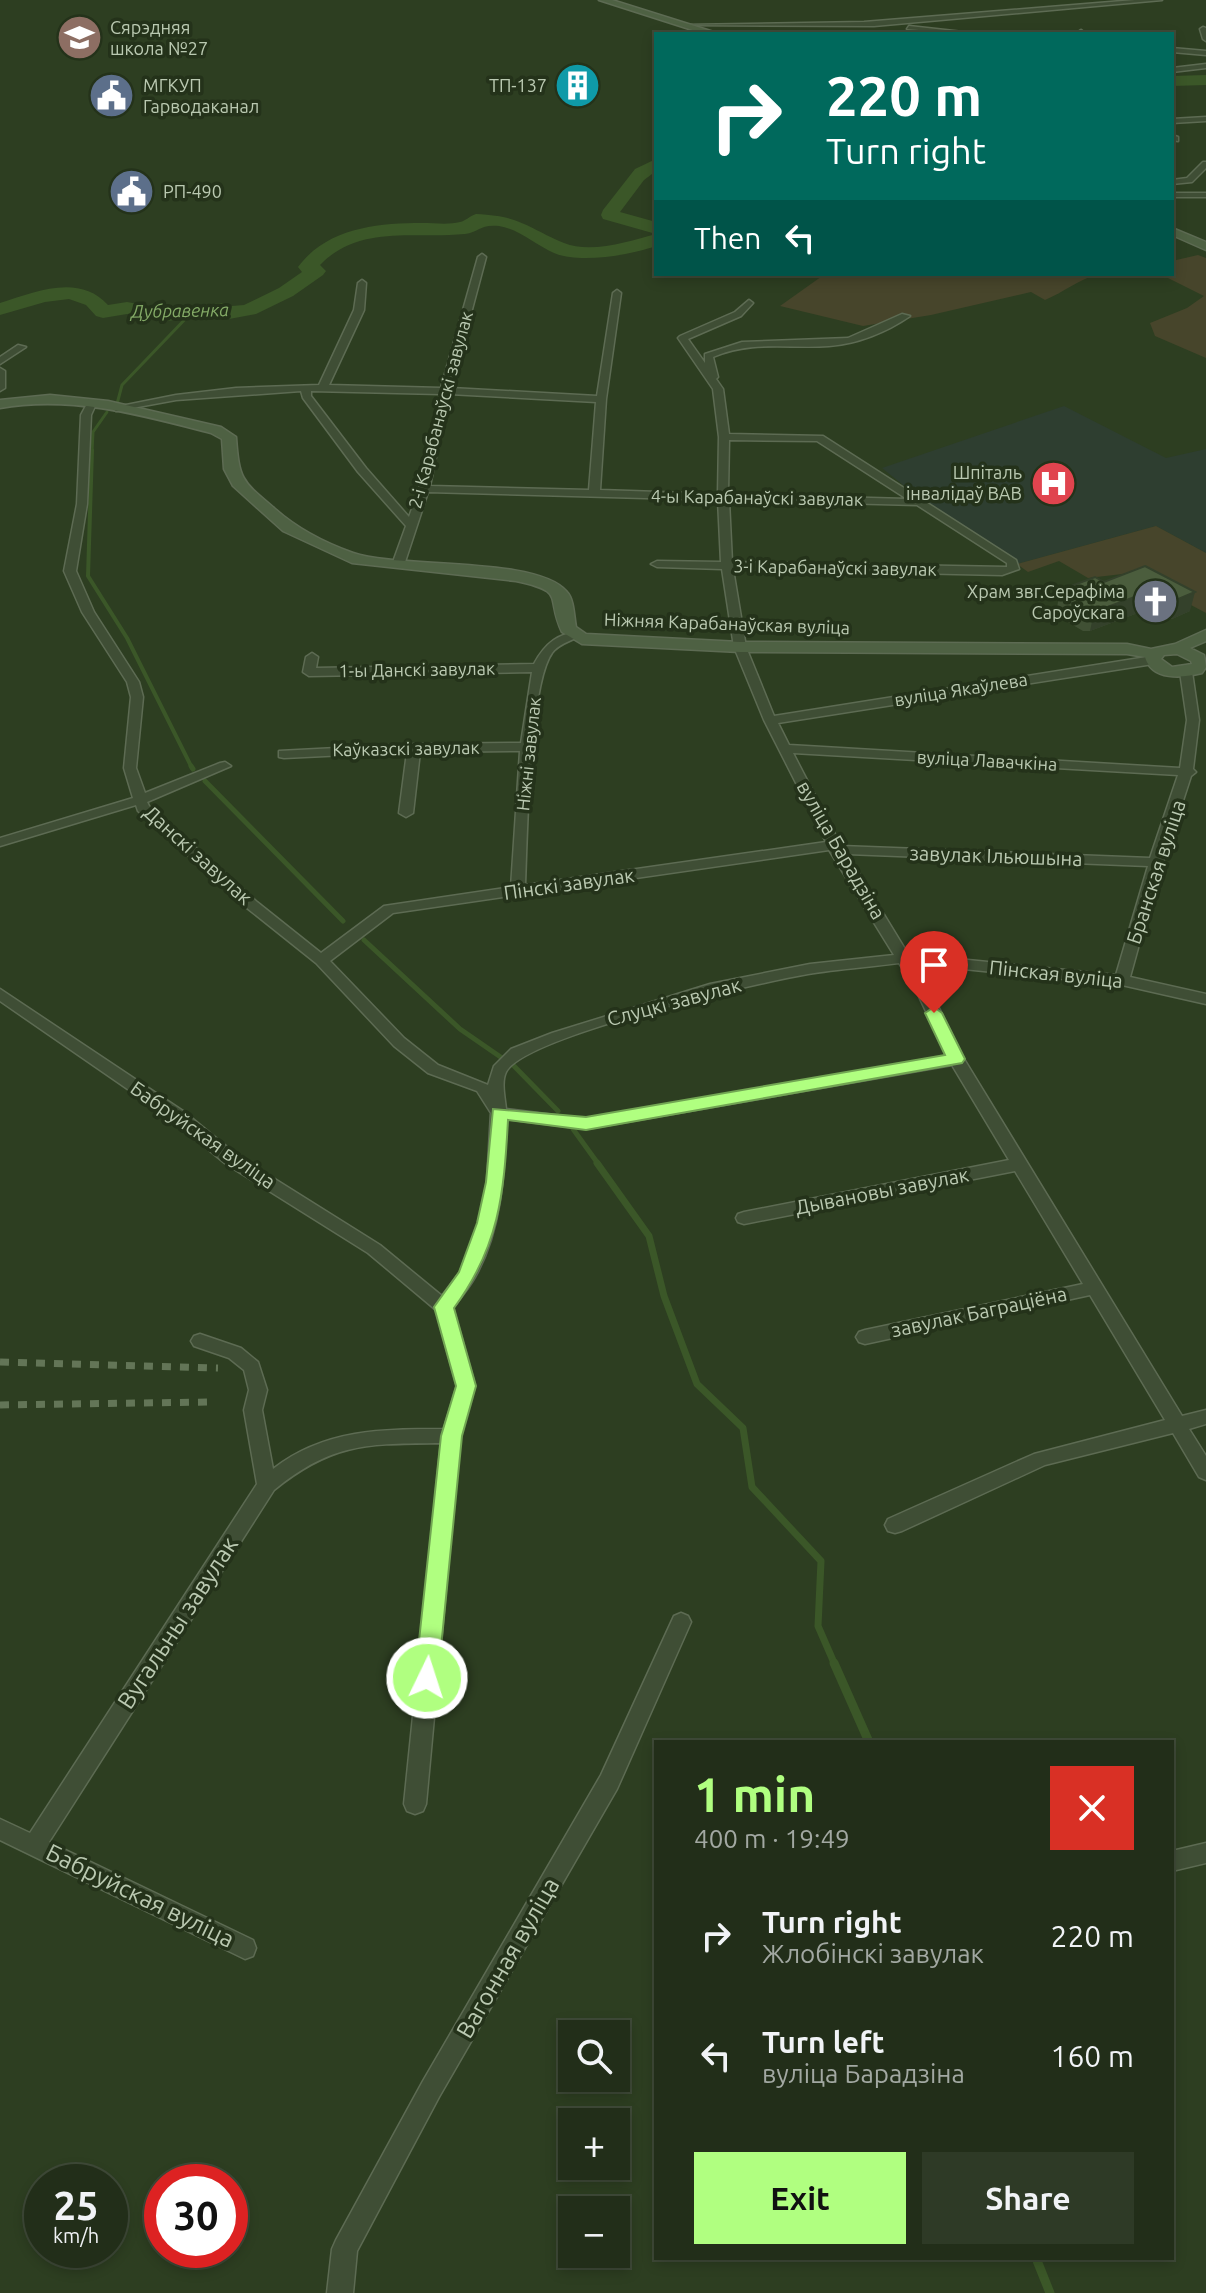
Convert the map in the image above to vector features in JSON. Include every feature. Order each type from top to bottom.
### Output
[{"type":"main road","points":[[603,0],[709,32]]},
{"type":"main road","points":[[1174,232],[1206,246]]},
{"type":"main road","name":"Ніжняя Карабанаўская вуліца","points":[[0,404],[36,399],[91,404],[216,430],[229,437],[231,469],[240,486],[275,520],[352,558],[516,576],[547,583],[562,595],[568,629],[574,635],[598,641],[740,647],[1127,649],[1153,657]]},
{"type":"main road","points":[[1180,649],[1206,635]]},
{"type":"main road","points":[[1170,648],[1180,649],[1198,658],[1200,664],[1196,671],[1165,670],[1153,657],[1170,648]]},
{"type":"street","points":[[689,25],[864,24],[1159,0]]},
{"type":"street","points":[[864,24],[943,32]]},
{"type":"street","points":[[1174,50],[1206,47],[1203,29]]},
{"type":"street","points":[[1174,70],[1206,66]]},
{"type":"street","points":[[1174,121],[1206,119]]},
{"type":"street","points":[[1174,182],[1189,180],[1206,164]]},
{"type":"street","points":[[1174,195],[1206,195]]},
{"type":"street","name":"2-і Карабанаўскі завулак","points":[[399,562],[409,524],[424,489],[445,392],[482,257]]},
{"type":"street","points":[[322,389],[359,310],[362,283]]},
{"type":"street","points":[[594,494],[601,399],[617,293]]},
{"type":"street","points":[[714,378],[684,344],[683,338],[738,314],[749,303]]},
{"type":"street","points":[[714,378],[708,356],[727,347],[777,342],[848,342],[905,316]]},
{"type":"street","points":[[0,361],[21,347]]},
{"type":"street","points":[[0,371],[0,388]]},
{"type":"street","name":"вуліца Барадзіна","points":[[714,378],[724,437],[727,566],[740,647],[770,720],[835,848],[904,958],[956,1059],[1206,1472]]},
{"type":"street","points":[[306,389],[306,396],[362,470],[409,524]]},
{"type":"street","name":"Ніжняя Карабанаўская вуліца","points":[[116,408],[218,391],[306,389],[601,399]]},
{"type":"street","name":"Данскі завулак","points":[[91,404],[86,415],[82,504],[70,571],[88,612],[133,682],[137,697],[130,768],[143,808],[241,895],[321,960],[399,1042],[433,1069],[482,1087],[499,1113]]},
{"type":"street","points":[[724,437],[819,438],[919,502]]},
{"type":"street","name":"4-ы Карабанаўскі завулак","points":[[424,489],[919,502]]},
{"type":"street","name":"3-і Карабанаўскі завулак","points":[[657,564],[1002,572],[1013,569],[1012,562],[919,502]]},
{"type":"street","name":"Ніжні завулак","points":[[518,891],[527,747],[539,668],[548,649],[574,635]]},
{"type":"street","name":"1-ы Данскі завулак","points":[[312,657],[309,672],[539,668]]},
{"type":"street","name":"вуліца Якаўлева","points":[[770,720],[1153,657]]},
{"type":"street","name":"Бранская вуліца","points":[[1122,980],[1156,862],[1199,739],[1196,671]]},
{"type":"street","name":"Каўказскі завулак","points":[[284,754],[527,747]]},
{"type":"street","points":[[406,813],[414,748]]},
{"type":"street","name":"вуліца Лавачкіна","points":[[784,749],[1190,772]]},
{"type":"street","points":[[0,842],[140,800],[225,766]]},
{"type":"street","name":"Пінскі завулак","points":[[321,960],[345,945],[366,921],[389,909],[835,848]]},
{"type":"street","name":"завулак Ільюшына","points":[[835,848],[1156,862]]},
{"type":"street","name":"Пінская вуліца","points":[[904,958],[1122,980],[1206,999]]},
{"type":"street","name":"Слуцкі завулак","points":[[499,1113],[496,1086],[499,1070],[516,1053],[557,1036],[710,989],[810,969],[904,958]]},
{"type":"street","name":"Бабруйская вуліца","points":[[0,994],[177,1115],[232,1160],[374,1249],[444,1307]]},
{"type":"street","points":[[415,1804],[451,1436],[466,1386],[444,1307],[468,1274],[484,1235],[495,1182],[499,1113],[586,1124],[956,1059]]},
{"type":"street","name":"Дывановы завулак","points":[[744,1218],[1020,1164]]},
{"type":"street","name":"завулак Баграціёна","points":[[865,1337],[1093,1288]]},
{"type":"street","points":[[200,1341],[235,1353],[252,1367],[258,1390],[253,1410],[267,1485]]},
{"type":"street","points":[[895,1525],[1041,1459],[1206,1417]]},
{"type":"street","name":"Вугальны завулак","points":[[35,1844],[267,1485],[291,1463],[352,1437],[451,1436]]},
{"type":"street","name":"Вагонная вуліца","points":[[340,2293],[345,2249],[431,2089],[609,1782],[681,1622]]},
{"type":"street","name":"Бабруйская вуліца","points":[[0,1829],[245,1948]]},
{"type":"street","points":[[1174,1861],[1206,1853]]},
{"type":"shaded area","points":[[1198,255],[1206,258],[1206,358],[1155,336],[1150,323],[1187,308],[1204,296],[1164,276],[1174,276],[1174,261]]},
{"type":"shaded area","points":[[822,276],[1092,276],[1045,300],[1031,292],[931,315],[863,326],[780,306]]},
{"type":"shaded area","name":"Шпіталь інвалідаў ВАВ","points":[[1064,406],[1166,458],[1206,449],[1206,553],[1156,526],[1017,564],[919,498],[882,468]]},
{"type":"shaded area","points":[[1156,526],[1206,553],[1206,613],[1131,573],[1088,578],[1059,561],[1028,572],[1017,564]]},
{"type":"building","points":[[1145,566],[1195,592],[1176,600],[1156,589],[1094,612],[1086,612],[1059,595],[1076,589],[1071,586],[1095,577],[1104,582]]},
{"type":"waterway","name":"Дубравенка","points":[[1174,81],[1206,80]]},
{"type":"waterway","name":"Дубравенка","points":[[654,165],[638,177],[610,215],[654,227]]},
{"type":"waterway","name":"Дубравенка","points":[[0,309],[41,297],[69,293],[93,301],[103,312],[127,308],[166,315],[221,309],[229,313],[249,310],[286,292],[316,271],[308,267],[322,252],[340,241],[381,231],[466,228],[476,220],[503,221],[523,228],[563,250],[623,251],[654,241]]},
{"type":"waterway","points":[[117,404],[122,385],[191,313]]},
{"type":"waterway","points":[[92,452],[93,432],[107,412]]},
{"type":"waterway","points":[[92,450],[88,576],[127,638],[191,766]]},
{"type":"waterway","points":[[205,781],[343,921]]},
{"type":"waterway","points":[[364,940],[460,1029],[502,1058]]},
{"type":"waterway","points":[[513,1065],[558,1111]]},
{"type":"waterway","points":[[573,1129],[599,1165]]},
{"type":"waterway","points":[[597,1163],[649,1236],[664,1296],[697,1384],[743,1428],[752,1487],[821,1561],[818,1626],[835,1665]]},
{"type":"waterway","points":[[834,1663],[868,1740]]},
{"type":"waterway","points":[[1037,2260],[1050,2293]]},
{"type":"railway","points":[[0,1362],[218,1368]]},
{"type":"railway","points":[[0,1405],[213,1402]]},
{"type":"place","name":"Сярэдняя школа №27","points":[[79,38]]},
{"type":"place","name":"ТП-137","points":[[578,86]]},
{"type":"place","name":"МГКУП Гарводаканал","points":[[112,96]]},
{"type":"place","name":"РП-490","points":[[132,192]]},
{"type":"place","name":"Шпіталь інвалідаў ВАВ","points":[[1053,483]]},
{"type":"place","name":"Храм звг.Серафіма Сароўскага","points":[[1156,602]]},
{"type":"route","points":[[427,1678],[451,1436],[466,1386],[444,1307],[477,1257],[487,1223],[495,1182],[499,1113],[586,1124],[956,1059],[934,1013]]}]
